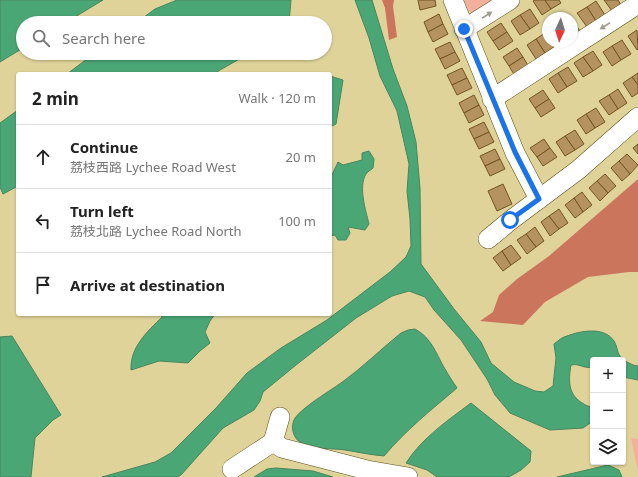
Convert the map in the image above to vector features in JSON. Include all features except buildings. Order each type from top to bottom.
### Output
[{"type":"street","points":[[453,0],[492,99],[515,152],[539,199]]},
{"type":"street","points":[[464,29],[510,0]]},
{"type":"street","points":[[492,99],[638,4]]},
{"type":"street","points":[[488,239],[578,170],[638,117]]},
{"type":"street","points":[[232,469],[273,442],[280,417]]},
{"type":"street","points":[[273,442],[282,448],[366,470],[408,477]]},
{"type":"shaded area","points":[[0,0],[103,0],[77,16],[16,16],[16,52],[0,62]]},
{"type":"shaded area","points":[[177,0],[291,0],[290,16],[146,16],[155,9]]},
{"type":"shaded area","points":[[355,0],[372,0],[393,69],[407,106],[416,142],[420,188],[421,264],[454,309],[481,342],[491,363],[514,382],[535,391],[544,392],[553,386],[556,358],[554,344],[560,339],[585,331],[604,333],[610,336],[614,341],[621,357],[590,357],[590,367],[571,365],[570,386],[575,397],[590,407],[590,423],[583,428],[550,430],[510,413],[495,395],[487,379],[461,340],[434,310],[425,297],[409,291],[392,296],[356,318],[296,365],[263,392],[260,401],[254,410],[223,428],[181,475],[177,477],[102,477],[155,462],[171,453],[216,408],[247,373],[281,348],[327,320],[390,272],[406,257],[411,246],[407,191],[409,164],[397,111],[380,76],[369,38]]},
{"type":"shaded area","points":[[382,0],[394,0],[393,6],[397,37],[389,40],[385,8]]},
{"type":"shaded area","points":[[464,0],[493,0],[473,14],[468,10]]},
{"type":"shaded area","points":[[86,60],[238,60],[217,72],[70,72]]},
{"type":"shaded area","points":[[332,77],[343,80],[336,124],[332,126]]},
{"type":"shaded area","points":[[16,111],[16,187],[3,194],[0,187],[0,123]]},
{"type":"shaded area","points":[[369,151],[374,159],[373,168],[367,172],[363,185],[365,206],[369,224],[365,230],[348,227],[350,233],[346,240],[338,240],[335,235],[332,236],[332,175],[338,162],[343,165],[362,160],[362,153]]},
{"type":"shaded area","points":[[638,179],[638,272],[588,277],[545,302],[523,325],[480,321],[493,312],[499,295],[517,279],[549,256]]},
{"type":"shaded area","points":[[214,316],[205,332],[210,343],[188,363],[159,361],[131,370],[133,354],[140,340],[162,317]]},
{"type":"shaded area","points":[[415,329],[430,342],[446,372],[457,388],[428,412],[384,456],[345,450],[316,448],[305,445],[296,438],[293,432],[293,421],[299,414],[310,404],[349,377],[401,333]]},
{"type":"shaded area","points":[[12,336],[61,415],[53,420],[35,438],[31,477],[0,477],[0,337]]},
{"type":"shaded area","points":[[626,362],[638,366],[638,380],[626,378]]},
{"type":"shaded area","points":[[471,403],[531,451],[530,462],[521,470],[509,477],[437,477],[427,470],[406,463],[427,438]]},
{"type":"shaded area","points":[[631,438],[638,439],[638,471]]},
{"type":"shaded area","points":[[608,465],[619,470],[622,477],[557,477]]},
{"type":"shaded area","points":[[276,468],[313,471],[333,477],[254,477],[267,469]]},
{"type":"route","points":[[464,29],[515,152],[539,199],[510,220]]}]
